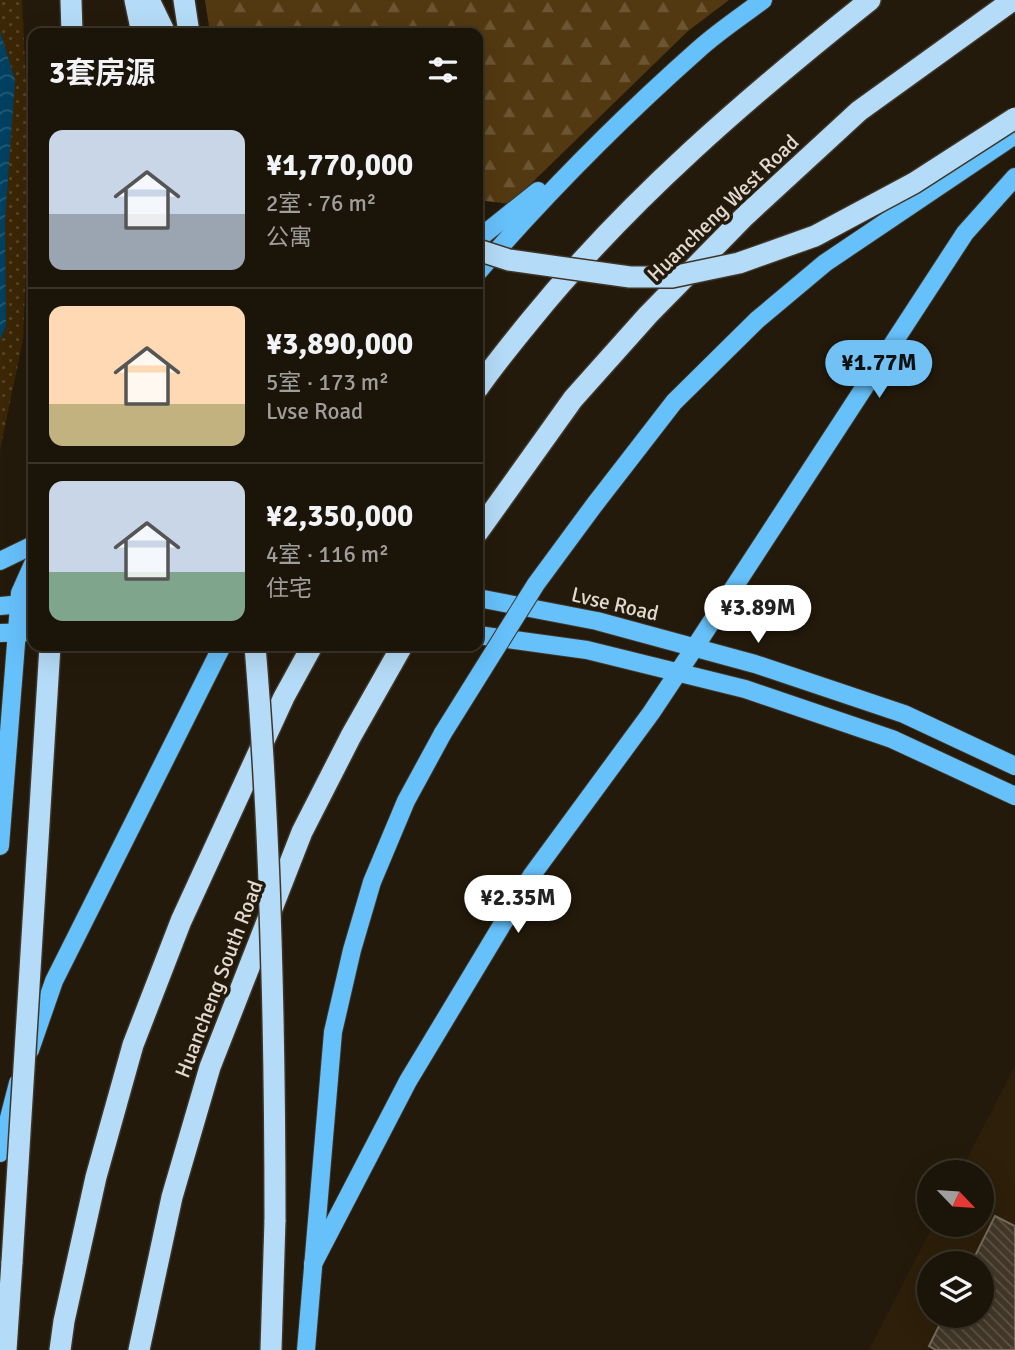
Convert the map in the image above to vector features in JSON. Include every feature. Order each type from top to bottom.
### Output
[{"type":"highway","points":[[71,0],[72,28]]},
{"type":"highway","points":[[135,0],[141,28]]},
{"type":"highway","points":[[149,0],[163,28]]},
{"type":"highway","points":[[184,0],[188,28]]},
{"type":"highway","points":[[483,382],[563,280],[644,195],[808,49],[870,0]]},
{"type":"highway","name":"Huancheng West Road","points":[[483,526],[573,399],[648,314],[745,216],[859,111],[1013,0]]},
{"type":"highway","points":[[483,252],[509,260],[630,277],[672,277],[739,263],[815,236],[914,183],[1015,118]]},
{"type":"highway","points":[[6,1350],[50,651]]},
{"type":"highway","points":[[255,651],[275,1052],[275,1220],[271,1350]]},
{"type":"highway","points":[[60,1350],[96,1177],[134,1045],[181,921],[284,697],[309,651]]},
{"type":"highway","name":"Huancheng South Road","points":[[139,1350],[172,1197],[210,1067],[302,832],[351,736],[399,651]]},
{"type":"main road","points":[[483,266],[525,218],[607,136],[701,47],[763,0]]},
{"type":"main road","points":[[306,1350],[333,1032],[352,950],[372,882],[406,801],[443,733],[536,584],[674,402],[757,320],[825,263],[1015,135]]},
{"type":"main road","points":[[483,235],[607,136]]},
{"type":"main road","points":[[313,1264],[408,1081],[532,875],[695,647],[965,233],[1015,177]]},
{"type":"main road","points":[[0,561],[28,547]]},
{"type":"main road","points":[[0,846],[16,632],[26,604],[20,593],[28,575]]},
{"type":"main road","name":"Lvse Road","points":[[483,599],[597,621],[755,664],[904,714],[1015,766]]},
{"type":"main road","points":[[0,606],[26,604]]},
{"type":"main road","points":[[483,636],[587,650],[745,689],[892,739],[1015,796]]},
{"type":"main road","points":[[0,1153],[13,1099],[54,981],[219,651]]},
{"type":"main road","points":[[0,723],[8,748]]},
{"type":"shaded area","points":[[0,0],[22,0],[28,124],[28,215],[23,340],[0,450]]},
{"type":"shaded area","points":[[1015,1066],[1015,1350],[869,1350],[917,1256],[917,1328],[994,1328],[994,1251],[920,1251],[927,1237],[994,1237],[994,1160],[966,1160]]},
{"type":"green space","points":[[205,0],[729,0],[688,31],[510,204],[483,201],[483,28],[209,28]]},
{"type":"water","points":[[0,31],[15,80],[5,220],[6,326],[0,340]]},
{"type":"building","points":[[995,1216],[1015,1226],[1015,1350],[936,1350],[929,1346],[938,1328],[994,1328],[994,1251],[978,1251],[984,1237],[994,1237]]}]
